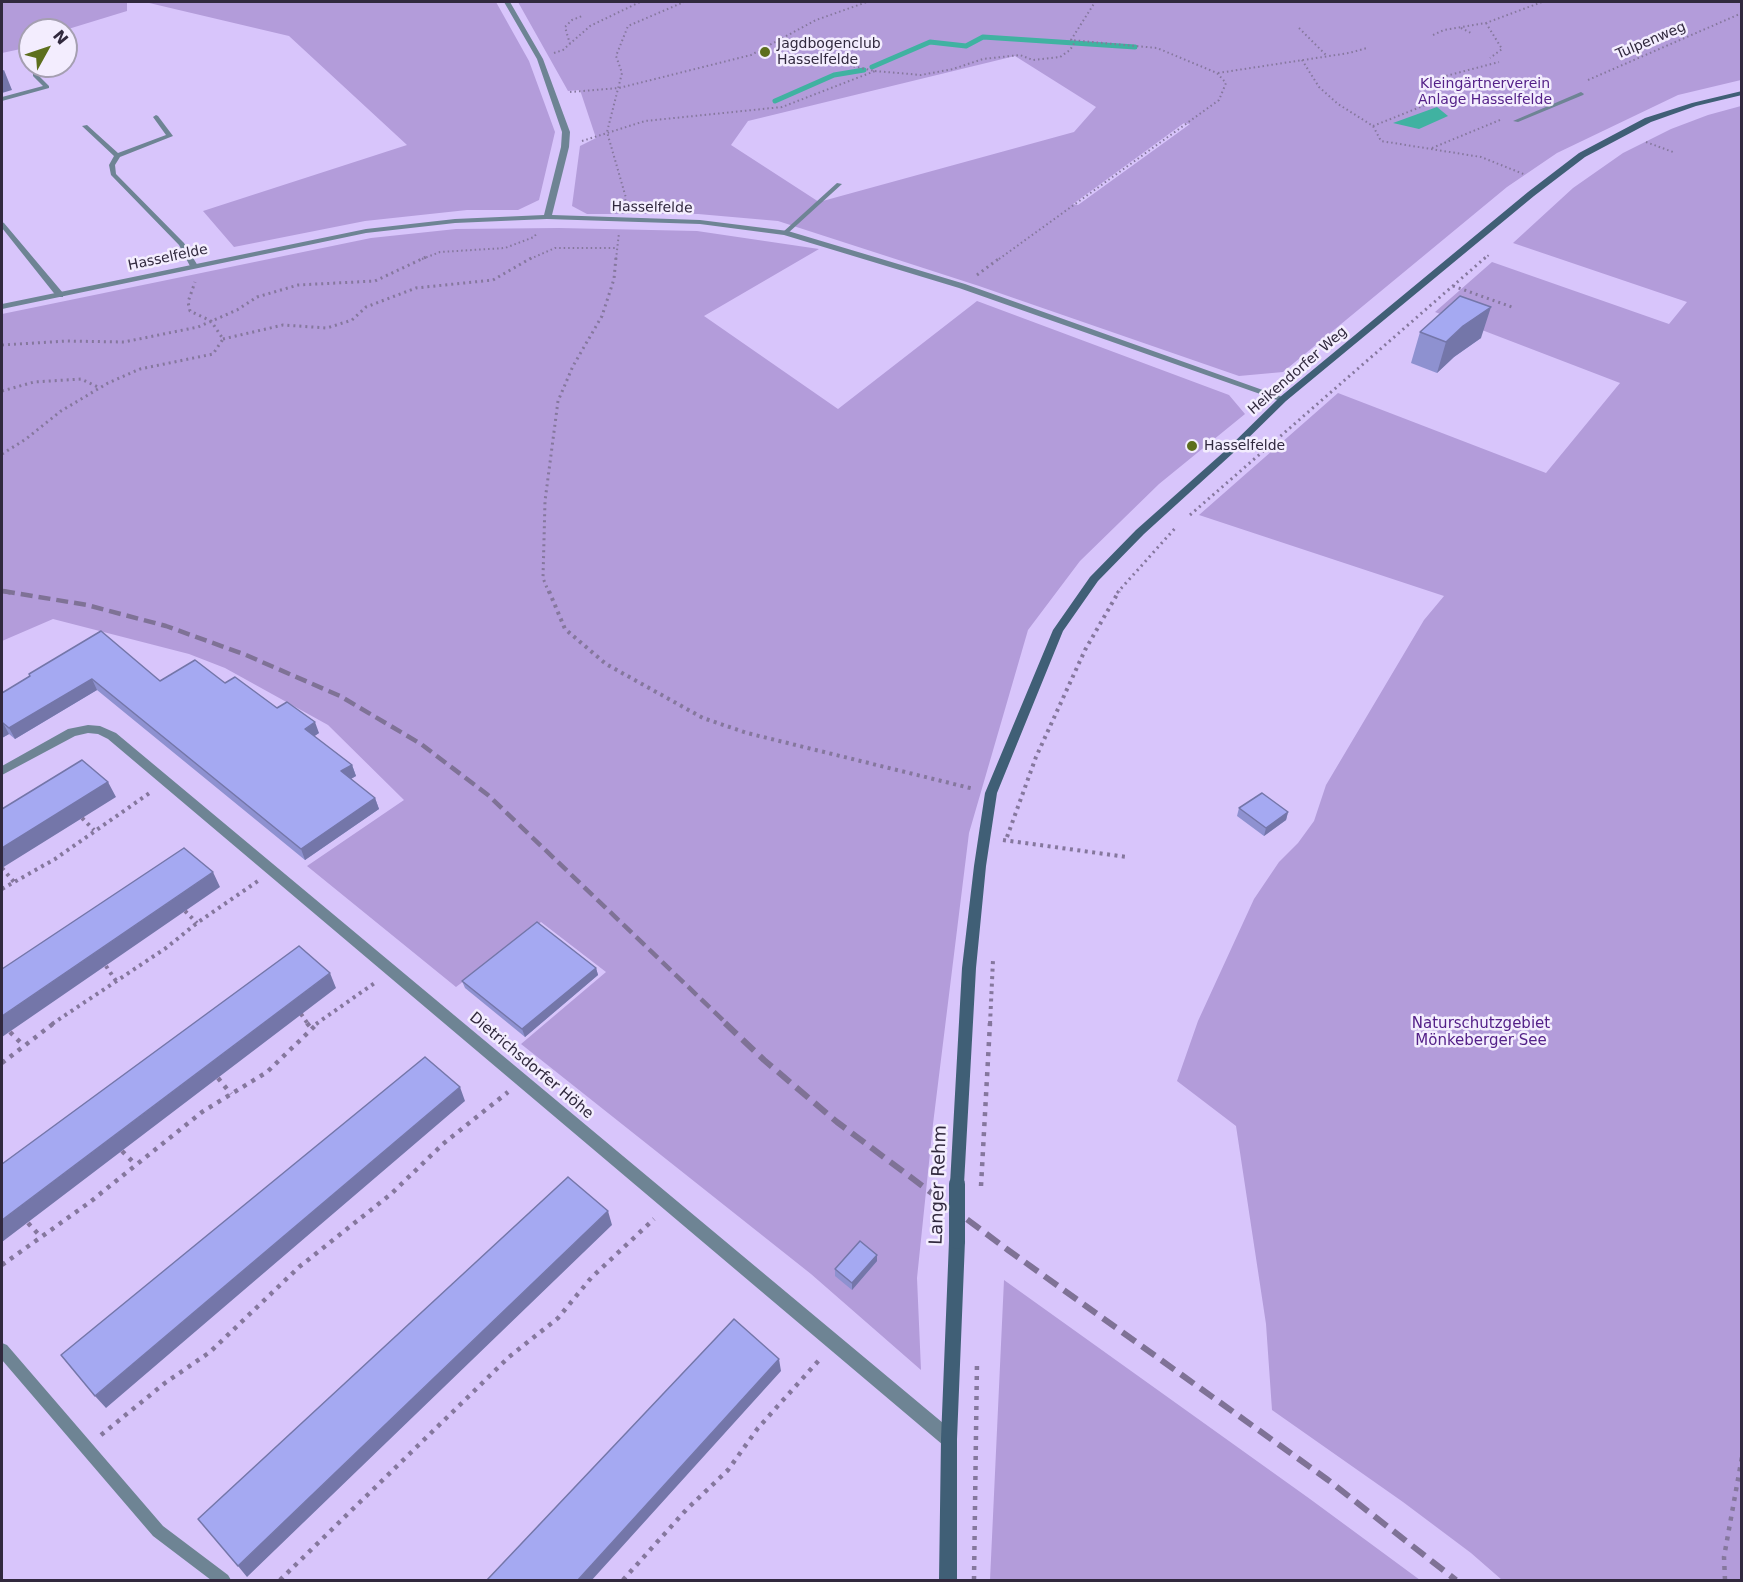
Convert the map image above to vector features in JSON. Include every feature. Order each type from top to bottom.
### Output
[{"type":"street","points":[[507,2],[540,59],[566,132],[565,147],[547,217]]},
{"type":"street","name":"Heikendorfer Weg","points":[[991,793],[1058,630],[1094,579],[1140,532],[1229,452],[1283,399],[1531,194],[1582,155],[1648,120],[1694,104],[1742,93]]},
{"type":"street","name":"Hasselfelde","points":[[2,307],[366,231],[455,221],[547,217],[700,222],[785,233],[962,286],[1283,399]]},
{"type":"street","name":"Dietrichsdorfer Höhe","points":[[2,771],[54,740],[88,729],[100,730],[112,736],[949,1439]]},
{"type":"street","name":"Langer Rehm","points":[[948,1581],[949,1439],[957,1184],[969,968],[991,793]]},
{"type":"lane","points":[[2,99],[47,87],[38,78]]},
{"type":"lane","points":[[1516,121],[1581,94]]},
{"type":"lane","points":[[156,117],[170,136],[117,156],[112,165],[113,174],[182,244],[194,266]]},
{"type":"lane","points":[[85,126],[117,156]]},
{"type":"lane","points":[[785,233],[839,184]]},
{"type":"lane","points":[[2,224],[60,295]]},
{"type":"lane","points":[[2,1350],[158,1531],[223,1581]]},
{"type":"path","points":[[540,59],[563,50],[590,26],[640,2]]},
{"type":"path","points":[[684,2],[628,26],[616,56],[622,73],[607,132],[626,198],[620,221],[614,279],[602,316],[573,366],[558,401],[545,501],[543,578],[565,629],[606,664],[703,718],[747,733],[991,793]]},
{"type":"path","points":[[552,94],[619,88],[751,55],[816,20],[867,2]]},
{"type":"path","points":[[962,286],[1219,100],[1226,83],[1217,73],[1157,48],[1075,43],[1071,40],[1095,2]]},
{"type":"path","points":[[1433,35],[1460,27],[1486,23],[1542,2]]},
{"type":"path","name":"Tulpenweg","points":[[1580,83],[1742,14]]},
{"type":"path","points":[[570,44],[565,27],[572,20],[582,16]]},
{"type":"path","points":[[1486,23],[1502,49],[1490,58]]},
{"type":"path","points":[[1460,27],[1471,33]]},
{"type":"path","points":[[1299,28],[1328,56]]},
{"type":"path","points":[[852,66],[875,71],[921,75],[953,69],[983,59],[1020,55],[1033,60],[1060,57],[1075,43]]},
{"type":"path","points":[[1217,73],[1367,48]]},
{"type":"path","points":[[1302,60],[1319,87],[1338,104],[1373,126],[1381,141],[1481,157],[1530,177]]},
{"type":"path","points":[[1373,126],[1438,100],[1441,94],[1435,84],[1438,78],[1499,62]]},
{"type":"path","points":[[565,147],[645,121],[782,107],[875,71]]},
{"type":"path","points":[[1432,148],[1500,120],[1516,121]]},
{"type":"path","points":[[1639,139],[1649,135]]},
{"type":"path","points":[[2,345],[66,341],[124,342],[198,327],[237,310],[257,297],[298,285],[375,281],[408,264],[440,252],[506,248],[534,237],[547,217]]},
{"type":"path","points":[[2,454],[26,439],[61,411],[100,388],[140,369],[206,357],[213,354],[224,339],[283,325],[327,328],[352,320],[366,307],[416,288],[493,280],[539,254],[555,248],[617,248]]},
{"type":"path","points":[[1186,518],[1496,249]]},
{"type":"path","points":[[194,266],[197,278],[188,302],[190,311],[211,321],[224,339]]},
{"type":"path","points":[[1453,286],[1512,307]]},
{"type":"path","points":[[2,391],[34,382],[81,379],[100,388]]},
{"type":"path","points":[[1003,850],[1036,757],[1085,650],[1116,594],[1177,526]]},
{"type":"path","points":[[2,890],[55,859],[94,830],[167,782]]},
{"type":"path","points":[[82,818],[94,830]]},
{"type":"path","points":[[984,836],[1127,857]]},
{"type":"path","points":[[2,868],[14,882]]},
{"type":"path","points":[[2,1063],[65,1014],[166,948],[197,923],[273,871]]},
{"type":"path","points":[[185,911],[197,923]]},
{"type":"path","points":[[981,1193],[994,954]]},
{"type":"path","points":[[106,966],[117,981]]},
{"type":"path","points":[[2,1265],[90,1202],[202,1112],[267,1072],[311,1028],[392,971]]},
{"type":"path","points":[[301,1014],[311,1028]]},
{"type":"path","points":[[10,1032],[23,1045]]},
{"type":"path","points":[[218,1078],[231,1094]]},
{"type":"path","points":[[85,1449],[165,1383],[210,1352],[299,1267],[362,1215],[392,1194],[443,1144],[522,1080]]},
{"type":"path","points":[[122,1151],[135,1164]]},
{"type":"path","points":[[280,1581],[509,1357],[558,1318],[591,1278],[670,1204]]},
{"type":"path","points":[[28,1223],[40,1236]]},
{"type":"path","points":[[623,1581],[686,1510],[728,1470],[759,1428],[834,1343]]},
{"type":"path","points":[[974,1581],[977,1353]]},
{"type":"path","points":[[1725,1581],[1724,1557],[1742,1457]]},
{"type":"green space","points":[[2,2],[127,2],[127,11],[78,26],[78,18],[18,18],[18,50],[2,53]]},
{"type":"green space","points":[[145,2],[496,2],[529,61],[555,132],[539,200],[518,210],[467,210],[365,221],[234,247],[203,211],[407,145],[289,36]]},
{"type":"green space","name":"Kleingärtnerverein Anlage Hasselfelde","points":[[518,2],[1741,2],[1741,80],[1678,95],[1557,153],[1507,187],[1283,372],[1239,376],[979,286],[778,221],[698,214],[587,214],[572,206],[580,146],[596,138],[580,90],[568,91]],"holes":[[[1015,56],[1096,107],[1074,132],[819,202],[731,145],[748,121]],[[1184,123],[1190,124],[1078,205],[1073,204]]]},
{"type":"green space","name":"Naturschutzgebiet Mönkeberger See","points":[[1741,106],[1741,1580],[1502,1580],[1471,1553],[1403,1502],[1272,1410],[1266,1324],[1236,1126],[1177,1081],[1198,1021],[1254,899],[1279,862],[1298,843],[1314,821],[1326,785],[1424,620],[1444,596],[1199,515],[1338,393],[1546,473],[1620,383],[1435,312],[1492,262],[1669,324],[1687,302],[1513,243],[1573,188],[1623,153],[1671,129]]},
{"type":"green space","points":[[559,228],[697,231],[819,249],[704,316],[838,409],[977,301],[1229,395],[1245,414],[1159,484],[1080,561],[1028,630],[969,833],[933,1124],[917,1278],[921,1370],[811,1274],[521,1044],[606,972],[541,922],[456,987],[307,866],[404,800],[328,725],[225,668],[189,654],[53,619],[2,641],[2,314],[371,238],[456,229]]},
{"type":"green space","points":[[1004,1280],[1310,1499],[1420,1580],[990,1580]]},
{"type":"shaded area","points":[[1437,107],[1448,116],[1419,129],[1393,123]]},
{"type":"building","points":[[1460,296],[1491,307],[1463,326],[1446,342],[1420,332]]},
{"type":"building","points":[[101,631],[160,681],[195,660],[225,683],[235,677],[277,708],[287,702],[315,722],[305,729],[352,765],[341,771],[375,798],[301,849],[92,679],[9,728],[2,723],[2,693]]},
{"type":"building","points":[[82,760],[108,782],[2,848],[2,809]]},
{"type":"building","points":[[1262,793],[1288,812],[1266,828],[1239,808]]},
{"type":"building","points":[[184,848],[213,872],[2,1016],[2,969]]},
{"type":"building","points":[[537,922],[596,968],[522,1029],[462,981]]},
{"type":"building","points":[[299,946],[330,973],[2,1220],[2,1164]]},
{"type":"building","points":[[425,1057],[460,1087],[95,1396],[61,1355]]},
{"type":"building","points":[[568,1177],[608,1211],[238,1566],[198,1519]]},
{"type":"building","points":[[860,1241],[877,1255],[852,1283],[835,1269]]},
{"type":"building","points":[[734,1319],[779,1359],[577,1581],[486,1581]]},
{"type":"waterway","points":[[872,67],[930,42],[966,46],[983,37],[1135,47]]},
{"type":"waterway","points":[[775,101],[834,75],[864,70]]},
{"type":"railway","points":[[2,591],[12,593]]},
{"type":"railway","points":[[3,591],[87,605],[166,626],[246,655],[340,696],[421,744],[488,795],[727,1024]]},
{"type":"railway","points":[[725,1023],[764,1060],[837,1122],[1008,1250],[1328,1480],[1456,1580]]},
{"type":"place","name":"Jagdbogenclub Hasselfelde","points":[[765,52]]},
{"type":"place","name":"Hasselfelde","points":[[1192,446]]}]
